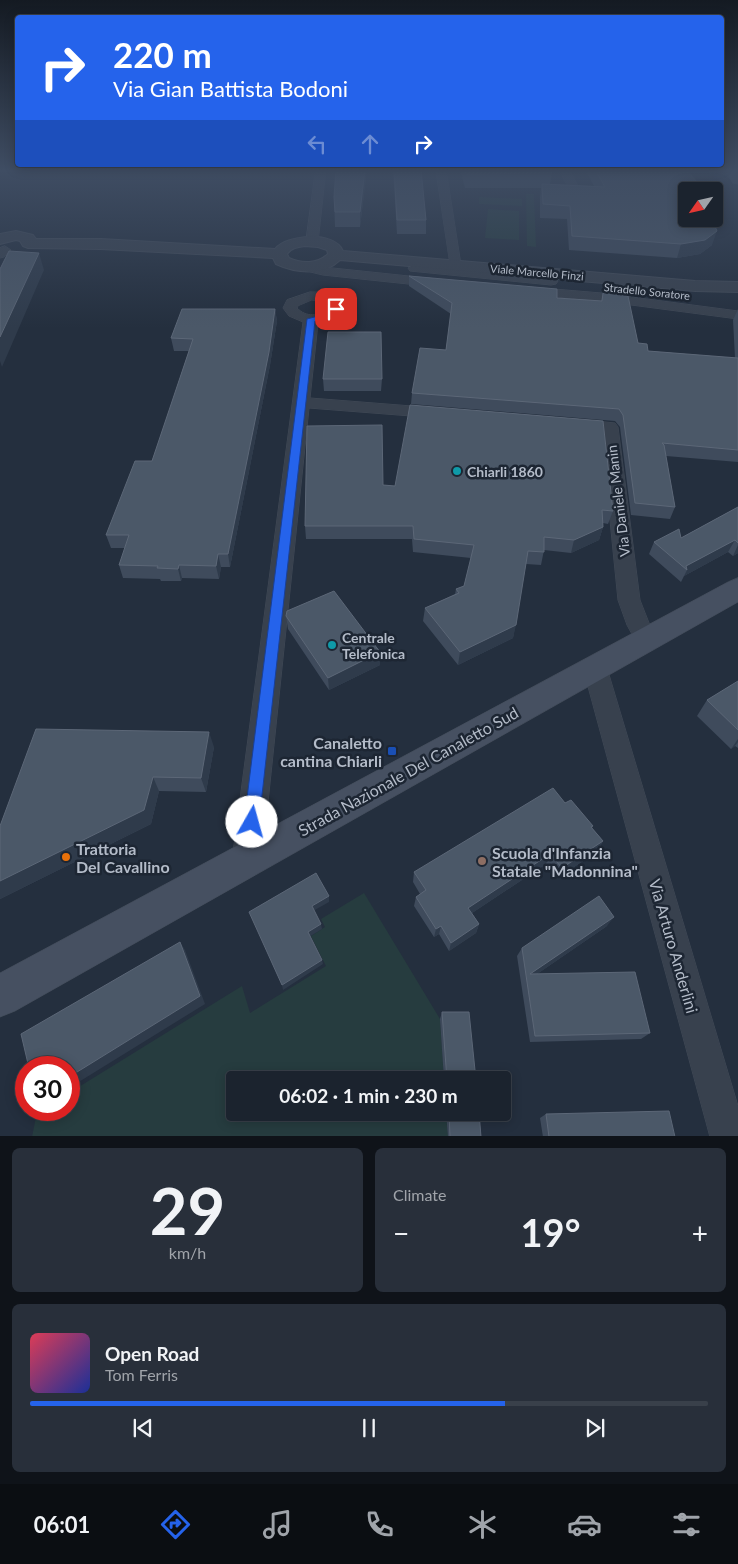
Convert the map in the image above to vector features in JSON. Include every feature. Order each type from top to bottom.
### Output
[{"type":"main road","name":"Strada Nazionale Del Canaletto Sud","points":[[0,996],[738,589]]},
{"type":"street","points":[[312,242],[314,222]]},
{"type":"street","points":[[449,222],[455,265]]},
{"type":"street","points":[[312,242],[329,245],[334,248],[336,255],[333,259],[314,266],[287,263],[279,258],[279,254],[282,249],[292,244],[312,242]]},
{"type":"street","points":[[1,248],[16,249],[28,243],[279,254]]},
{"type":"street","name":"Viale Marcello Finzi","points":[[336,255],[695,286],[735,294]]},
{"type":"street","name":"Stradello Soratore","points":[[347,268],[369,263],[735,294]]},
{"type":"street","name":"Stradello Soratore","points":[[398,280],[347,268],[314,266],[311,269],[398,280],[600,297],[738,315]]},
{"type":"street","points":[[247,860],[311,319]]},
{"type":"street","points":[[301,402],[450,414]]},
{"type":"street","name":"Via Daniele Manin","points":[[559,423],[609,427],[629,600],[638,625],[647,640]]},
{"type":"street","name":"Via Arturo Anderlini","points":[[595,668],[729,1136]]},
{"type":"green space","points":[[487,222],[519,222],[519,240],[485,238]]},
{"type":"green space","points":[[527,222],[535,222],[536,247],[527,246]]},
{"type":"green space","points":[[364,893],[440,1019],[443,1071],[226,1071],[226,1121],[447,1121],[448,1136],[32,1136],[35,1121],[80,1121],[80,1086],[242,986],[250,1013],[326,966],[311,936],[325,927],[321,919]]},
{"type":"building","points":[[571,222],[678,222],[678,228],[716,228],[717,231],[705,240],[681,244],[572,236]]},
{"type":"building","points":[[9,251],[39,253],[0,337],[0,269]]},
{"type":"building","points":[[409,276],[557,289],[557,298],[602,301],[603,293],[628,296],[638,343],[647,344],[648,351],[738,358],[738,450],[662,443],[664,445],[675,507],[635,503],[623,415],[619,409],[412,393],[420,348],[446,350],[452,303]]},
{"type":"building","points":[[182,309],[275,309],[269,352],[228,554],[218,554],[216,566],[179,565],[178,569],[157,568],[158,566],[119,565],[129,535],[106,535],[135,461],[152,461],[193,339],[171,338]]},
{"type":"building","points":[[328,332],[381,332],[382,379],[323,379]]},
{"type":"building","name":"Chiarli 1860","points":[[410,405],[603,421],[613,511],[602,510],[603,527],[574,540],[544,537],[544,552],[528,551],[516,625],[460,652],[425,608],[459,593],[456,589],[464,586],[474,545],[414,539],[413,526],[305,526],[307,426],[382,425],[383,485],[395,486]]},
{"type":"building","points":[[738,507],[738,543],[735,540],[686,566],[687,570],[654,542],[679,529],[681,538]]},
{"type":"building","name":"Centrale Telefonica","points":[[334,591],[380,652],[328,678],[286,616],[287,611]]},
{"type":"building","points":[[738,681],[738,730],[707,700]]},
{"type":"building","points":[[36,729],[209,732],[201,778],[153,777],[144,810],[0,881],[0,826]]},
{"type":"building","points":[[553,788],[565,803],[571,800],[603,841],[562,868],[550,854],[468,908],[479,924],[451,943],[441,926],[436,929],[416,897],[426,890],[414,872]]},
{"type":"building","points":[[316,873],[329,896],[312,906],[321,924],[308,932],[322,960],[282,985],[249,912]]},
{"type":"building","points":[[599,896],[614,917],[530,974],[635,972],[650,1033],[535,1036],[522,948]]},
{"type":"building","points":[[180,942],[200,996],[80,1070],[80,1056],[26,1056],[21,1034]]},
{"type":"building","points":[[442,1012],[469,1012],[475,1071],[446,1071]]},
{"type":"building","points":[[669,1111],[675,1136],[549,1136],[546,1114]]},
{"type":"building","points":[[449,1121],[480,1121],[481,1136],[450,1136]]},
{"type":"place","name":"Chiarli 1860","points":[[457,471]]},
{"type":"place","name":"Centrale Telefonica","points":[[332,645]]},
{"type":"place","name":"Canaletto cantina Chiarli","points":[[392,751]]},
{"type":"place","name":"Trattoria Del Cavallino","points":[[66,857]]},
{"type":"place","name":"Scuola d'Infanzia Statale \"Madonnina\"","points":[[482,861]]},
{"type":"route","points":[[252,822],[311,319],[322,318],[331,314],[336,309]]}]
